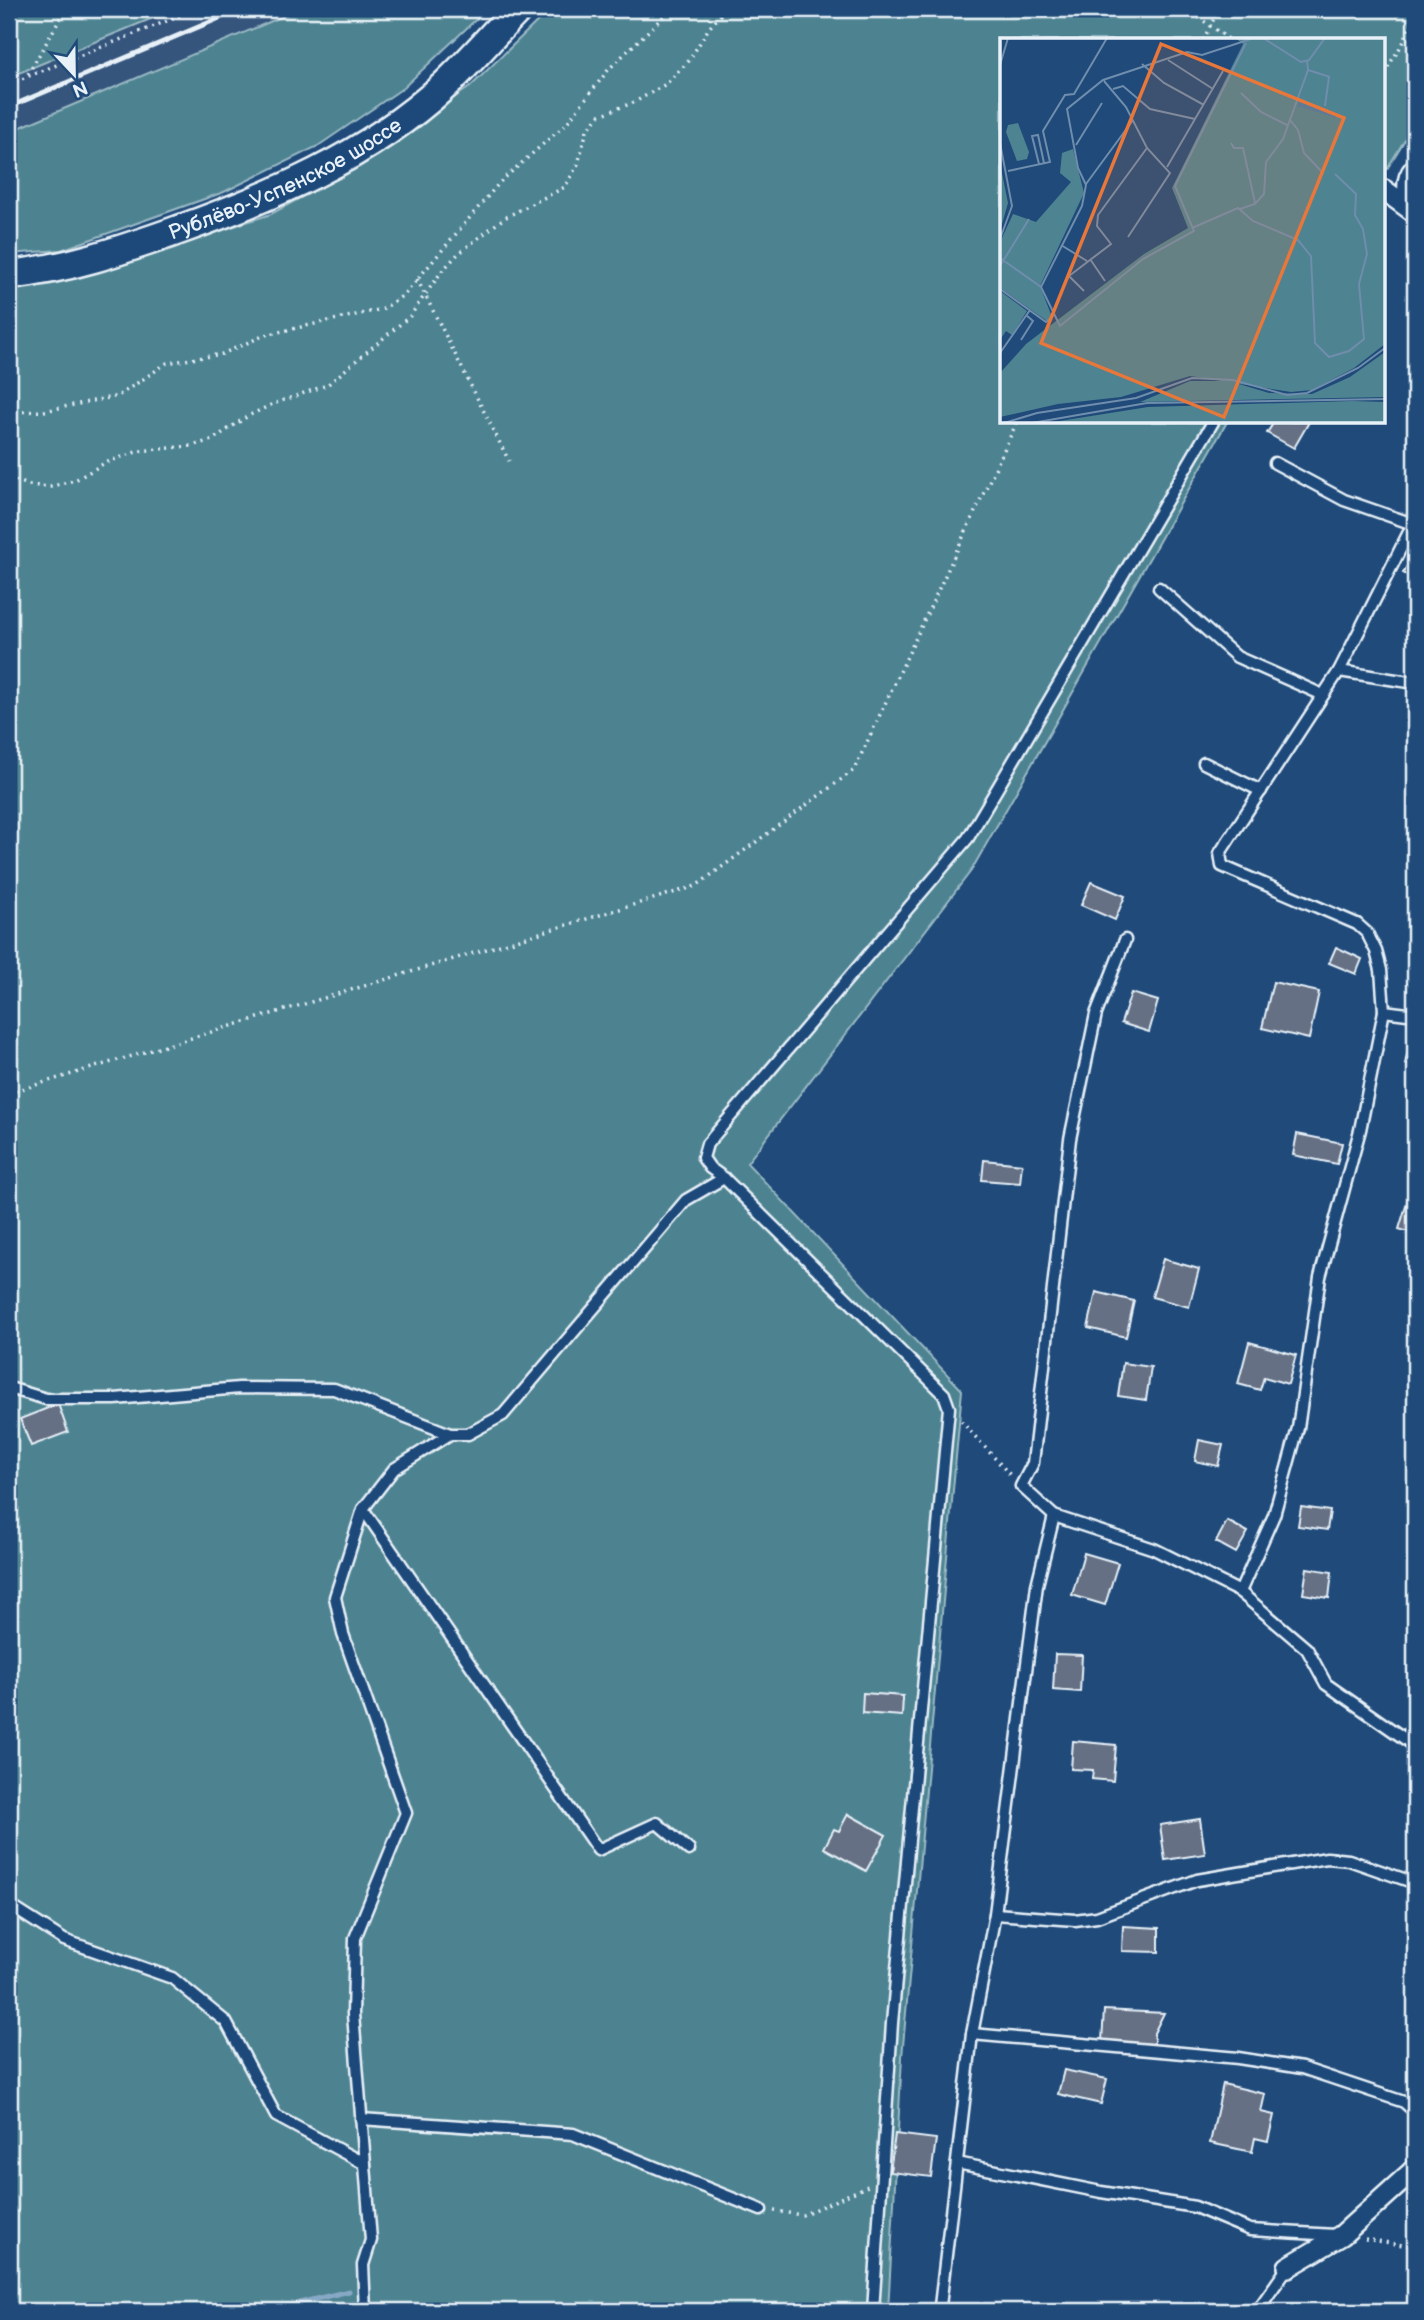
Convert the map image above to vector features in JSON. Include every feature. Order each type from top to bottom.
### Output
[{"type":"main road","name":"Рублёво-Успенское шоссе","points":[[9,275],[100,258],[227,213],[315,176],[379,136],[444,86],[518,9]]},
{"type":"street","points":[[1414,212],[1407,191],[1411,172],[1415,167]]},
{"type":"street","points":[[1386,191],[1414,212]]},
{"type":"street","points":[[1289,2267],[1342,2235],[1415,2169]]},
{"type":"lane","points":[[873,2311],[892,2023],[949,1408],[944,1394],[724,1178],[710,1168],[703,1158],[707,1144],[968,838],[1212,424]]},
{"type":"lane","points":[[1240,1592],[1274,1515],[1297,1428],[1320,1277],[1360,1130],[1384,1011],[1381,970],[1367,933],[1357,924],[1222,866],[1220,853],[1339,671],[1413,524],[1344,500],[1275,463]]},
{"type":"lane","points":[[1159,588],[1237,657],[1323,695]]},
{"type":"lane","points":[[1339,671],[1415,684]]},
{"type":"lane","points":[[1203,763],[1261,790]]},
{"type":"lane","points":[[1125,940],[1096,1014],[1070,1139],[1033,1464],[1021,1486],[1054,1516],[1154,1549],[1240,1592],[1307,1649],[1326,1684],[1411,1742],[1415,1721]]},
{"type":"lane","points":[[1384,1011],[1415,1015]]},
{"type":"lane","points":[[9,1388],[47,1398],[115,1399],[239,1388],[334,1389],[450,1434],[468,1434],[503,1415],[686,1200],[724,1178]]},
{"type":"lane","points":[[365,2311],[363,2265],[371,2240],[353,2014],[355,1938],[406,1813],[343,1634],[335,1597],[363,1509],[394,1469],[450,1434]]},
{"type":"lane","points":[[363,1509],[598,1850],[657,1822],[689,1850]]},
{"type":"lane","points":[[940,2306],[972,2034],[995,1914],[1037,1585],[1054,1516]]},
{"type":"lane","points":[[995,1914],[1075,1920],[1097,1917],[1197,1880],[1327,1858],[1349,1860],[1415,1883]]},
{"type":"lane","points":[[9,1905],[64,1940],[172,1978],[226,2022],[276,2116],[365,2164]]},
{"type":"lane","points":[[972,2034],[1238,2058],[1302,2068],[1404,2102],[1415,2112]]},
{"type":"lane","points":[[361,2119],[573,2134],[761,2210]]},
{"type":"lane","points":[[957,2163],[1101,2192],[1195,2207],[1250,2230],[1342,2235]]},
{"type":"lane","points":[[1257,2311],[1289,2267]]},
{"type":"path","points":[[27,76],[66,9]]},
{"type":"path","points":[[9,84],[197,9]]},
{"type":"path","points":[[9,412],[44,411],[118,396],[167,363],[222,354],[265,335],[383,309],[405,294],[500,183],[566,124],[609,69],[671,9]]},
{"type":"path","points":[[9,478],[29,485],[50,487],[75,480],[104,463],[139,451],[191,446],[212,440],[248,416],[273,404],[327,385],[410,316],[458,254],[505,218],[565,187],[578,164],[587,130],[600,115],[635,102],[666,83],[688,62],[709,28],[726,9]]},
{"type":"path","points":[[1187,9],[1227,38]]},
{"type":"path","points":[[1204,38],[1219,9]]},
{"type":"path","points":[[1386,70],[1403,43],[1415,14]]},
{"type":"path","points":[[417,279],[509,461]]},
{"type":"path","points":[[9,1093],[696,886],[854,770],[1016,424]]},
{"type":"path","points":[[949,1408],[1021,1486]]},
{"type":"path","points":[[761,2210],[802,2215],[881,2180]]},
{"type":"path","points":[[1342,2235],[1415,2247]]},
{"type":"shaded area","points":[[175,9],[300,9],[9,132],[9,77]]},
{"type":"green space","points":[[9,9],[175,9],[9,77]]},
{"type":"green space","points":[[300,9],[487,9],[403,88],[318,146],[224,192],[61,250],[9,254],[9,132]]},
{"type":"green space","points":[[550,9],[1415,9],[1415,123],[1387,169],[1386,38],[1000,38],[1000,424],[1226,424],[971,871],[747,1163],[962,1390],[902,2057],[888,2311],[9,2311],[9,291],[78,278],[271,214],[335,179],[470,87]]},
{"type":"building","points":[[1273,424],[1308,424],[1294,448],[1267,433]]},
{"type":"building","points":[[1415,552],[1415,580],[1403,573]]},
{"type":"building","points":[[1091,882],[1125,896],[1115,920],[1081,905]]},
{"type":"building","points":[[1336,947],[1362,959],[1356,974],[1329,963]]},
{"type":"building","points":[[1273,982],[1319,992],[1309,1039],[1262,1028]]},
{"type":"building","points":[[1131,993],[1158,1001],[1149,1032],[1121,1023]]},
{"type":"building","points":[[1413,1027],[1415,1028],[1415,1067],[1405,1064]]},
{"type":"building","points":[[1297,1134],[1342,1143],[1337,1164],[1293,1155]]},
{"type":"building","points":[[984,1160],[1022,1164],[1020,1183],[982,1180]]},
{"type":"building","points":[[1409,1196],[1415,1198],[1415,1234],[1399,1229]]},
{"type":"building","points":[[1163,1259],[1199,1269],[1189,1307],[1152,1297]]},
{"type":"building","points":[[1096,1292],[1134,1301],[1126,1337],[1088,1328]]},
{"type":"building","points":[[1249,1342],[1296,1355],[1288,1384],[1264,1377],[1260,1390],[1238,1384]]},
{"type":"building","points":[[1123,1363],[1151,1367],[1146,1400],[1118,1396]]},
{"type":"building","points":[[58,1404],[68,1432],[31,1446],[20,1419]]},
{"type":"building","points":[[1199,1440],[1223,1445],[1218,1466],[1195,1461]]},
{"type":"building","points":[[1301,1507],[1330,1511],[1327,1530],[1298,1526]]},
{"type":"building","points":[[1227,1521],[1248,1532],[1236,1553],[1216,1542]]},
{"type":"building","points":[[1084,1553],[1118,1563],[1105,1605],[1072,1595]]},
{"type":"building","points":[[1307,1568],[1332,1572],[1329,1598],[1303,1594]]},
{"type":"building","points":[[1055,1654],[1082,1655],[1080,1692],[1053,1690]]},
{"type":"building","points":[[863,1693],[903,1696],[902,1716],[862,1713]]},
{"type":"building","points":[[1073,1741],[1116,1745],[1113,1781],[1092,1779],[1093,1770],[1071,1769]]},
{"type":"building","points":[[848,1814],[886,1835],[866,1871],[824,1848],[834,1829],[839,1831]]},
{"type":"building","points":[[1200,1819],[1205,1854],[1165,1860],[1160,1825]]},
{"type":"building","points":[[1123,1926],[1159,1928],[1159,1952],[1122,1951]]},
{"type":"building","points":[[1104,2010],[1164,2013],[1154,2033],[1154,2044],[1102,2041]]},
{"type":"building","points":[[1064,2070],[1107,2079],[1101,2104],[1058,2094]]},
{"type":"building","points":[[1223,2084],[1265,2094],[1261,2112],[1274,2115],[1268,2141],[1255,2138],[1252,2152],[1210,2143]]},
{"type":"building","points":[[895,2134],[936,2139],[931,2177],[890,2172]]},
{"type":"waterway","points":[[266,2311],[349,2291]]},
{"type":"railway","points":[[9,107],[241,9]]}]
